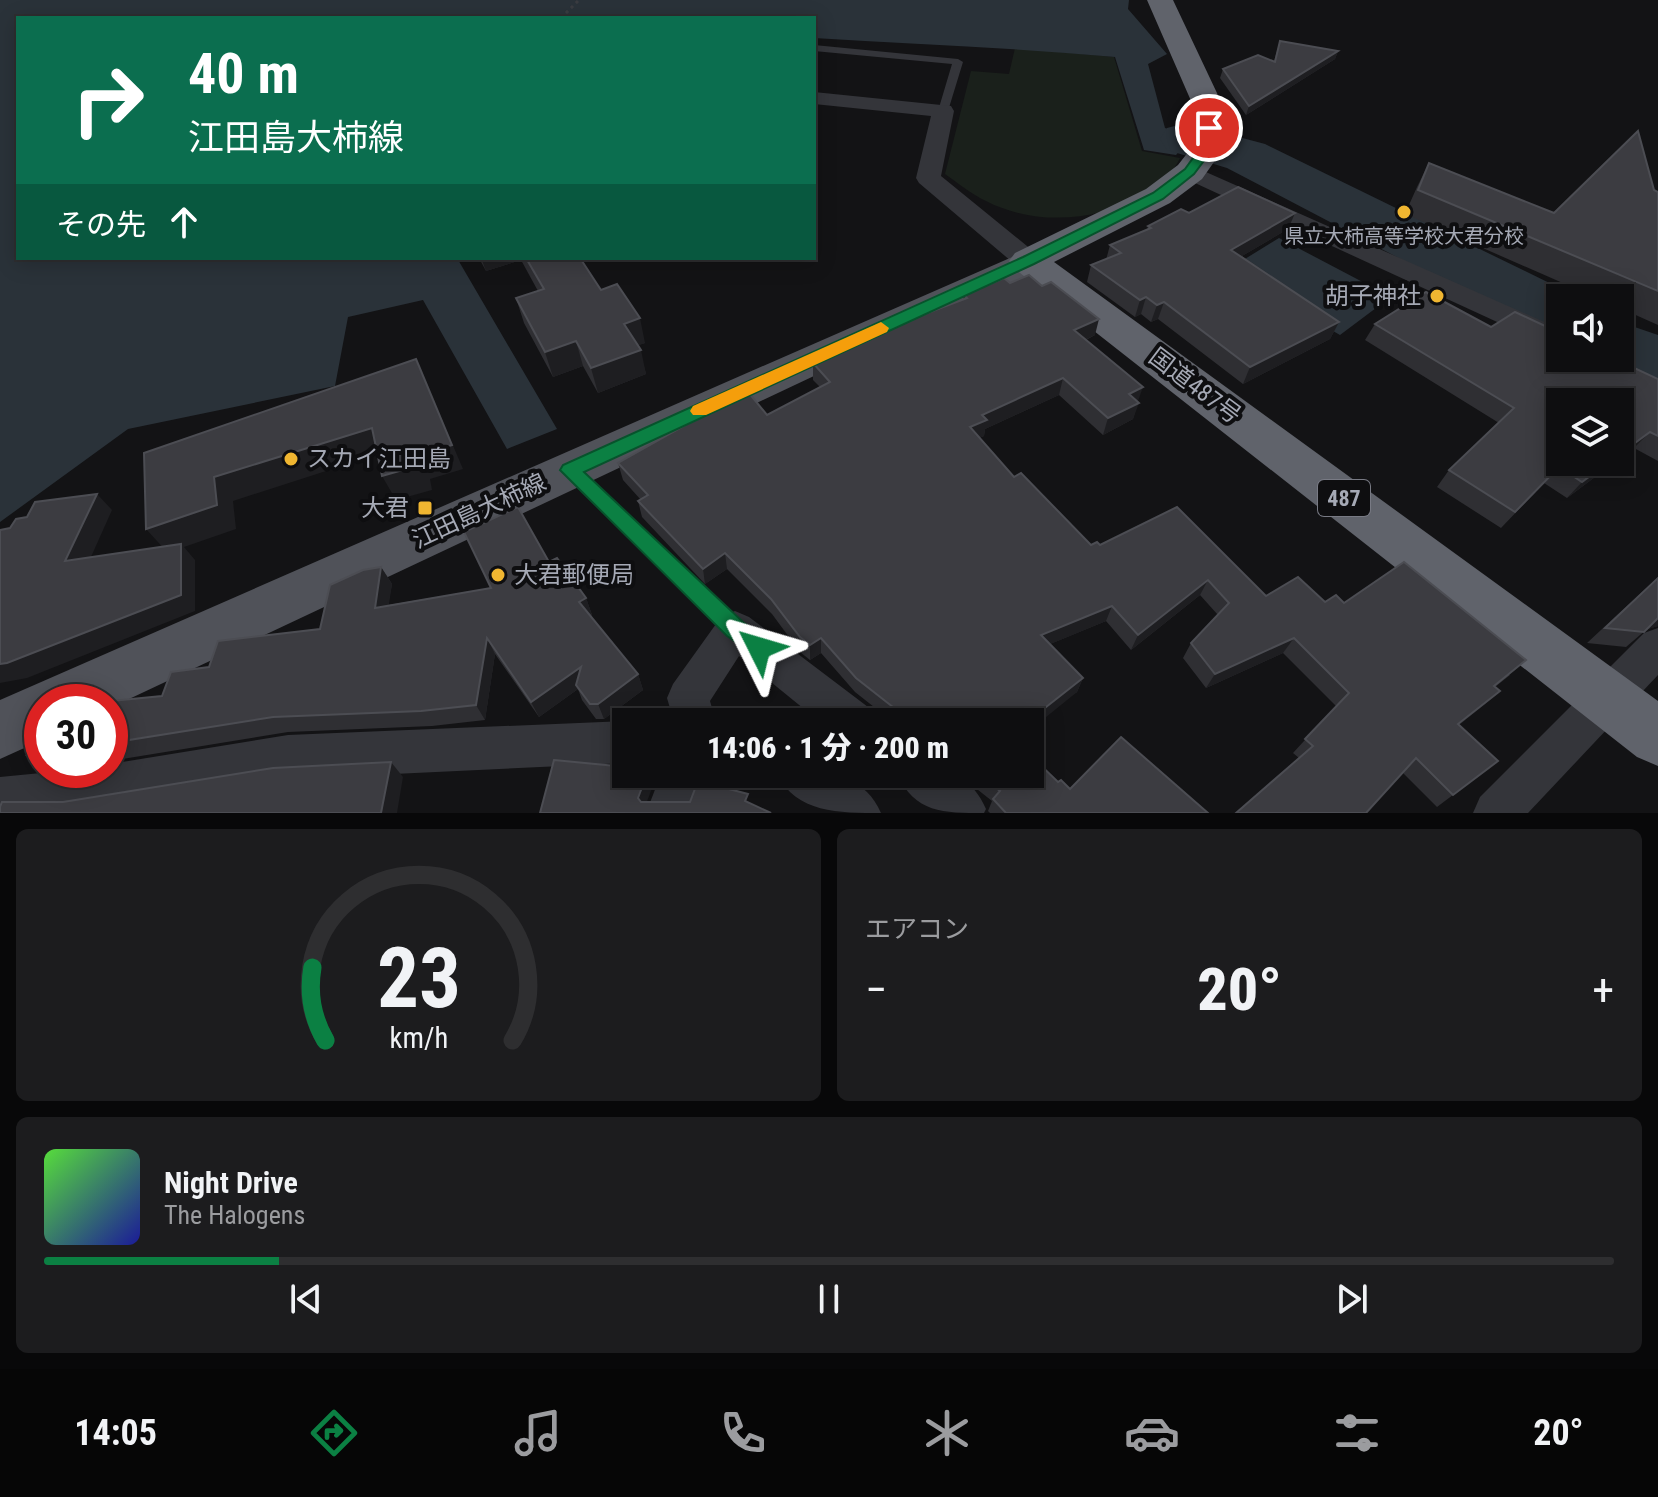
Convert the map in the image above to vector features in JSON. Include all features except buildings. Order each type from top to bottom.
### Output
[{"type":"highway","points":[[1028,261],[1158,196],[1190,172],[1205,152],[1210,110],[1160,0]]},
{"type":"highway","name":"国道487号","points":[[1028,261],[1611,698],[1658,737]]},
{"type":"main road","name":"江田島大柿線","points":[[100,684],[1028,261]]},
{"type":"main road","points":[[0,730],[24,719]]},
{"type":"street","points":[[816,98],[943,111],[928,178],[1028,261]]},
{"type":"street","points":[[1190,172],[1546,335]]},
{"type":"street","points":[[691,708],[688,698],[735,629],[835,708]]},
{"type":"street","points":[[1496,813],[1611,698],[1658,646]]},
{"type":"street","points":[[0,800],[45,797],[288,757],[612,743]]},
{"type":"street","points":[[669,813],[678,788]]},
{"type":"street","points":[[820,788],[858,813]]},
{"type":"street","points":[[937,788],[963,809],[960,813]]},
{"type":"lane","points":[[816,48],[958,62],[943,111]]},
{"type":"lane","points":[[570,470],[735,629]]},
{"type":"path","points":[[563,16],[579,0]]},
{"type":"shaded area","points":[[0,0],[1129,0],[1128,9],[1167,54],[1148,64],[1165,128],[1188,135],[1176,155],[1144,150],[1115,57],[816,38],[816,16],[16,16],[16,260],[458,260],[557,429],[507,449],[423,300],[348,317],[335,386],[128,429],[0,522]]},
{"type":"shaded area","points":[[1015,48],[1114,57],[1142,151],[1180,158],[1168,175],[1123,204],[1085,216],[1064,218],[1004,209],[975,195],[945,174],[971,71],[1009,74]]},
{"type":"shaded area","points":[[1279,238],[1376,289],[1369,294],[1384,302],[1340,335],[1227,270]]},
{"type":"waterway","points":[[1186,139],[1246,156],[1546,308]]},
{"type":"waterway","points":[[1634,352],[1658,364]]},
{"type":"slow traffic","points":[[699,411],[881,328]]},
{"type":"place","name":"県立大柿高等学校大君分校","points":[[1404,212]]},
{"type":"place","name":"胡子神社","points":[[1437,296]]},
{"type":"place","name":"スカイ江田島","points":[[291,459]]},
{"type":"place","name":"大君","points":[[425,508]]},
{"type":"place","name":"大君郵便局","points":[[498,575]]},
{"type":"route","points":[[759,648],[735,629],[570,470],[1028,261],[1158,196],[1190,172],[1205,152],[1209,128]]}]
